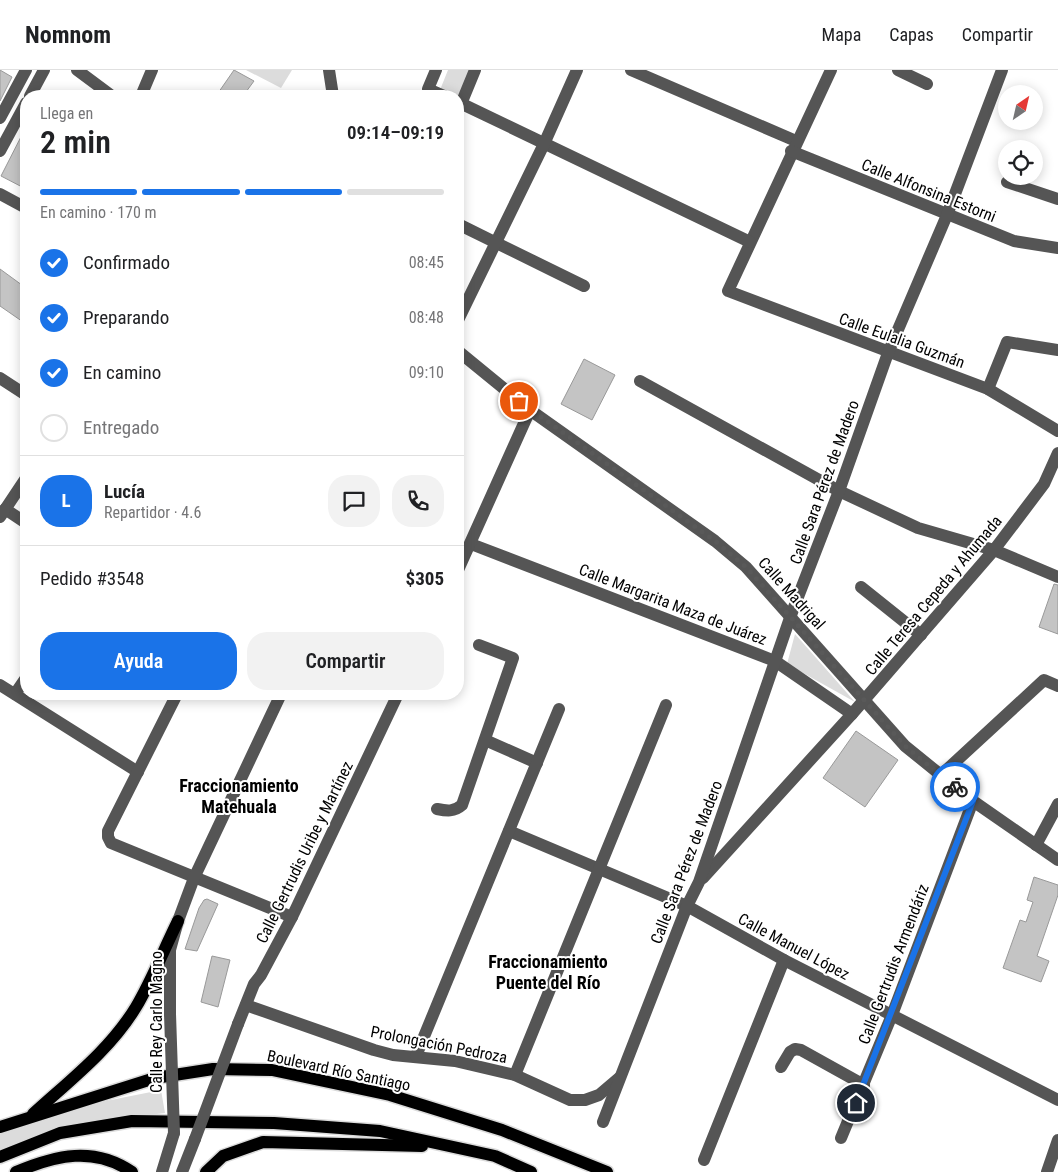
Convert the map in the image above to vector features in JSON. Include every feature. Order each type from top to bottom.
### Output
[{"type":"main road","points":[[28,1118],[95,1058],[117,1033],[136,1007],[178,921]]},
{"type":"main road","name":"Boulevard Río Santiago","points":[[0,1127],[155,1078],[213,1070],[272,1070],[390,1095],[502,1130],[607,1172]]},
{"type":"main road","points":[[0,1157],[60,1134],[132,1120],[274,1123],[380,1131],[495,1156],[531,1172]]},
{"type":"main road","points":[[206,1172],[223,1156],[263,1142],[372,1146],[448,1146]]},
{"type":"main road","points":[[16,1172],[58,1156],[73,1155],[96,1157],[120,1164],[132,1172]]},
{"type":"street","points":[[0,118],[26,70]]},
{"type":"street","points":[[33,90],[44,70]]},
{"type":"street","points":[[77,70],[104,90]]},
{"type":"street","points":[[144,90],[152,70]]},
{"type":"street","points":[[329,70],[332,90]]},
{"type":"street","points":[[430,90],[428,89],[436,70]]},
{"type":"street","points":[[464,93],[476,70]]},
{"type":"street","points":[[464,308],[544,144],[577,70]]},
{"type":"street","name":"Calle Alfonsina Estorni","points":[[631,70],[947,215],[1014,241],[1058,248]]},
{"type":"street","points":[[464,105],[750,242],[830,70]]},
{"type":"street","points":[[898,70],[927,84]]},
{"type":"street","name":"Calle Sara Pérez de Madero","points":[[602,1122],[686,906],[699,882],[791,615],[839,491],[888,353],[947,215],[1002,70]]},
{"type":"street","points":[[0,151],[20,114]]},
{"type":"street","points":[[1016,185],[1058,199]]},
{"type":"street","points":[[0,194],[20,205]]},
{"type":"street","points":[[464,227],[584,286]]},
{"type":"street","name":"Calle Eulalia Guzmán","points":[[750,242],[728,291],[888,353],[988,389],[1058,431]]},
{"type":"street","points":[[988,389],[1007,342],[1058,350]]},
{"type":"street","name":"Calle Madrigal","points":[[464,356],[530,410],[715,541],[746,567],[791,615],[905,746],[973,801],[1058,860]]},
{"type":"street","points":[[0,378],[20,391]]},
{"type":"street","points":[[640,381],[839,491],[918,528],[994,550],[1058,577]]},
{"type":"street","points":[[464,558],[530,410]]},
{"type":"street","name":"Calle Teresa Cepeda y Ahumada","points":[[699,882],[865,700],[994,550],[1044,484],[1058,453]]},
{"type":"street","points":[[20,487],[3,513],[20,521]]},
{"type":"street","name":"Calle Margarita Maza de Juárez","points":[[471,544],[775,661],[852,714]]},
{"type":"street","points":[[861,587],[921,635]]},
{"type":"street","points":[[437,809],[457,810],[462,805],[513,658],[479,644]]},
{"type":"street","points":[[941,775],[1044,680],[1058,686]]},
{"type":"street","points":[[0,685],[20,697]]},
{"type":"street","points":[[16,694],[20,688]]},
{"type":"street","points":[[25,700],[138,772]]},
{"type":"street","points":[[174,700],[108,831],[111,843],[292,917]]},
{"type":"street","name":"Calle Rey Carlo Magno","points":[[162,1172],[174,1133],[170,950],[178,921],[194,878],[277,700]]},
{"type":"street","name":"Calle Gertrudis Uribe y Martínez","points":[[182,1172],[254,984],[261,975],[292,917],[395,700]]},
{"type":"street","points":[[515,1076],[598,868],[666,705]]},
{"type":"street","points":[[416,1056],[559,709]]},
{"type":"street","points":[[486,740],[537,763]]},
{"type":"street","name":"Calle Gertrudis Armendáriz","points":[[841,1138],[892,1015],[973,801]]},
{"type":"street","points":[[1036,845],[1058,804]]},
{"type":"street","name":"Calle Manuel López","points":[[509,832],[686,906],[784,960],[1058,1100]]},
{"type":"street","points":[[704,1160],[784,960]]},
{"type":"street","name":"Prolongación Pedroza","points":[[246,1005],[374,1050],[393,1055],[455,1061],[515,1076],[570,1100],[585,1100],[599,1095],[621,1076]]},
{"type":"street","points":[[782,1067],[790,1052],[795,1049],[801,1050],[864,1085]]},
{"type":"street","points":[[1047,1172],[1058,1140]]},
{"type":"shaded area","points":[[246,70],[292,70],[281,88]]},
{"type":"shaded area","points":[[448,70],[470,70],[461,90],[440,90]]},
{"type":"shaded area","points":[[795,634],[855,702],[787,664]]},
{"type":"shaded area","points":[[161,1090],[165,1113],[96,1121],[0,1152],[0,1133],[91,1104]]},
{"type":"building","points":[[0,70],[12,77],[0,101]]},
{"type":"building","points":[[234,70],[254,81],[247,90],[220,90]]},
{"type":"building","points":[[20,139],[20,186],[1,176]]},
{"type":"building","points":[[0,269],[20,284],[20,320],[0,306]]},
{"type":"building","points":[[584,359],[615,375],[592,420],[561,404]]},
{"type":"building","points":[[1054,584],[1058,585],[1058,634],[1039,627]]},
{"type":"building","points":[[856,731],[898,760],[865,807],[823,778]]},
{"type":"building","points":[[1034,877],[1058,885],[1058,895],[1037,956],[1049,961],[1041,982],[1003,968],[1020,920],[1026,922],[1033,902],[1027,900]]},
{"type":"building","points":[[207,899],[218,904],[197,951],[185,949],[199,908],[204,900]]},
{"type":"building","points":[[212,956],[230,960],[218,1007],[201,1002]]},
{"type":"way so far","points":[[519,401],[715,541],[746,567],[791,615],[905,746],[955,787]]},
{"type":"district","name":"Fraccionamiento Matehuala","points":[[239,796]]},
{"type":"district","name":"Fraccionamiento Puente del Río","points":[[548,972]]},
{"type":"route","points":[[856,1103],[892,1015],[973,801],[955,787]]}]
